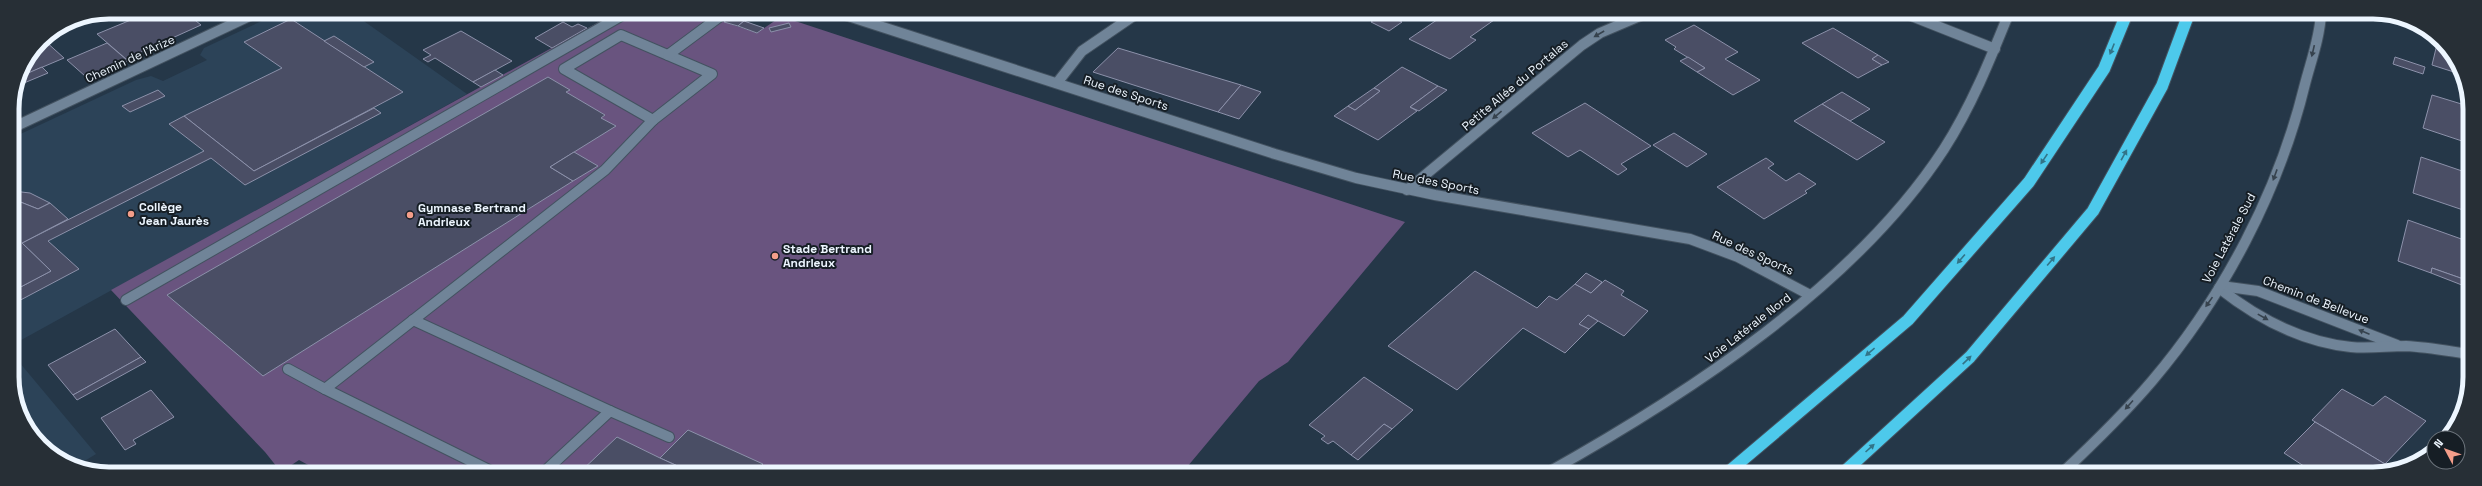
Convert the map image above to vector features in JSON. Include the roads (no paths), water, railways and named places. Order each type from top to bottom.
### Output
[{"type":"highway","points":[[1734,467],[1908,320],[2029,182],[2104,69],[2125,19]]},
{"type":"highway","points":[[1850,467],[1970,358],[2093,211],[2162,86],[2187,19]]},
{"type":"street","name":"Chemin de l'Arize","points":[[19,125],[243,19]]},
{"type":"street","points":[[126,300],[616,19]]},
{"type":"street","points":[[668,55],[717,19]]},
{"type":"street","name":"Rue des Sports","points":[[858,19],[1275,154],[1356,178],[1407,190],[1690,239],[1738,257],[1810,295]]},
{"type":"street","name":"Rue des Sports","points":[[1057,83],[1082,52],[1129,19]]},
{"type":"street","name":"Petite Allée du Portalas","points":[[1407,190],[1582,45],[1600,33],[1633,19]]},
{"type":"street","points":[[1917,19],[1936,28],[1994,49]]},
{"type":"street","name":"Voie Latérale Nord","points":[[1556,467],[1661,407],[1708,376],[1762,336],[1854,256],[1890,218],[1935,161],[1980,84],[2006,19]]},
{"type":"street","name":"Voie Latérale Sud","points":[[2068,467],[2100,437],[2165,366],[2220,287],[2271,186],[2302,101],[2320,19]]},
{"type":"street","points":[[325,389],[605,170],[653,120],[712,74],[621,35],[564,69],[653,120]]},
{"type":"street","name":"Chemin de Bellevue","points":[[2220,287],[2260,316],[2302,335],[2345,346],[2400,346],[2463,353]]},
{"type":"street","name":"Chemin de Bellevue","points":[[2220,287],[2258,291],[2400,346]]},
{"type":"street","points":[[413,320],[669,437]]},
{"type":"street","points":[[288,369],[325,389],[483,467]]},
{"type":"street","points":[[549,467],[610,410]]},
{"type":"place","name":"Collège Jean Jaurès","points":[[131,214]]},
{"type":"place","name":"Gymnase Bertrand Andrieux","points":[[410,215]]},
{"type":"place","name":"Stade Bertrand Andrieux","points":[[775,256]]}]
